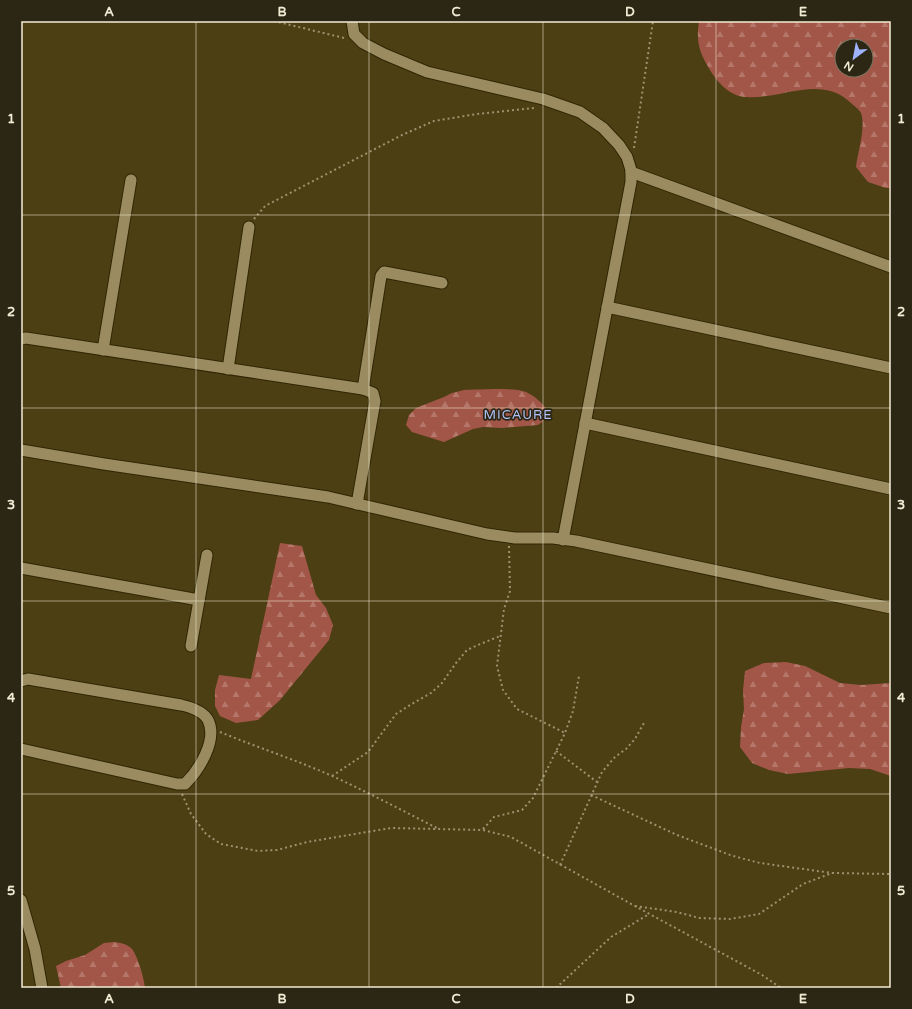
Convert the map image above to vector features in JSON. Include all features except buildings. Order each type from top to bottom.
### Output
[{"type":"street","points":[[352,21],[354,34],[363,43],[384,54],[427,72],[543,99],[580,112],[603,128],[619,145],[627,157],[631,171],[631,182],[563,540]]},
{"type":"street","points":[[631,171],[891,267]]},
{"type":"street","points":[[103,350],[131,180]]},
{"type":"street","points":[[228,368],[249,228]]},
{"type":"street","points":[[363,389],[382,273],[384,272],[442,283]]},
{"type":"street","points":[[607,307],[891,368]]},
{"type":"street","points":[[21,339],[26,338],[228,368],[363,389],[373,393],[375,401],[357,504]]},
{"type":"street","points":[[585,423],[891,489]]},
{"type":"street","points":[[21,450],[104,464],[328,497],[487,534],[509,537],[576,541],[891,608]]},
{"type":"street","points":[[191,646],[207,555]]},
{"type":"street","points":[[21,568],[199,600]]},
{"type":"street","points":[[21,680],[28,679],[182,705],[193,708],[202,714],[208,719],[210,728],[209,744],[202,761],[194,775],[185,784],[177,784],[21,749]]},
{"type":"street","points":[[21,900],[35,949],[42,988]]},
{"type":"path","points":[[274,21],[363,43]]},
{"type":"path","points":[[631,171],[653,21]]},
{"type":"path","points":[[249,228],[256,216],[265,206],[402,135],[434,121],[477,114],[538,108]]},
{"type":"path","points":[[509,537],[510,591],[504,609],[497,666],[503,690],[517,709],[565,733]]},
{"type":"path","points":[[332,776],[368,752],[396,714],[437,688],[467,650],[500,636]]},
{"type":"path","points":[[483,830],[494,817],[522,810],[533,798],[565,733],[573,711],[579,676]]},
{"type":"path","points":[[560,865],[602,772],[615,757],[626,749],[635,739],[645,721]]},
{"type":"path","points":[[210,728],[332,776],[440,830]]},
{"type":"path","points":[[556,751],[597,782]]},
{"type":"path","points":[[177,784],[191,814],[206,834],[221,844],[258,851],[276,850],[307,842],[391,828],[483,830],[511,837],[762,975],[781,988]]},
{"type":"path","points":[[591,795],[677,835],[733,856],[760,863],[832,873],[891,874]]},
{"type":"path","points":[[633,905],[677,912],[699,918],[730,919],[759,914],[803,884],[832,873]]},
{"type":"path","points":[[556,988],[611,937],[649,914]]},
{"type":"green space","points":[[699,21],[891,21],[891,188],[886,188],[868,182],[856,167],[863,125],[861,113],[850,102],[838,94],[826,90],[813,89],[758,97],[745,97],[734,94],[720,84],[706,64],[699,47]]},
{"type":"green space","points":[[505,389],[526,392],[538,400],[547,410],[546,419],[538,425],[502,428],[483,427],[473,429],[444,442],[412,432],[406,425],[409,415],[416,408],[452,393],[464,390]]},
{"type":"green space","points":[[280,543],[302,546],[316,595],[326,608],[333,625],[329,640],[280,700],[258,720],[236,723],[220,716],[215,706],[215,690],[219,675],[251,679]]},
{"type":"green space","points":[[786,662],[805,666],[840,683],[861,685],[891,683],[891,776],[870,769],[849,768],[788,774],[769,770],[752,763],[740,747],[744,709],[743,690],[745,671],[764,663]]},
{"type":"green space","points":[[104,943],[121,943],[132,949],[140,968],[145,988],[61,988],[56,966],[85,955]]},
{"type":"district","name":"MICAURE","points":[[518,415]]}]
